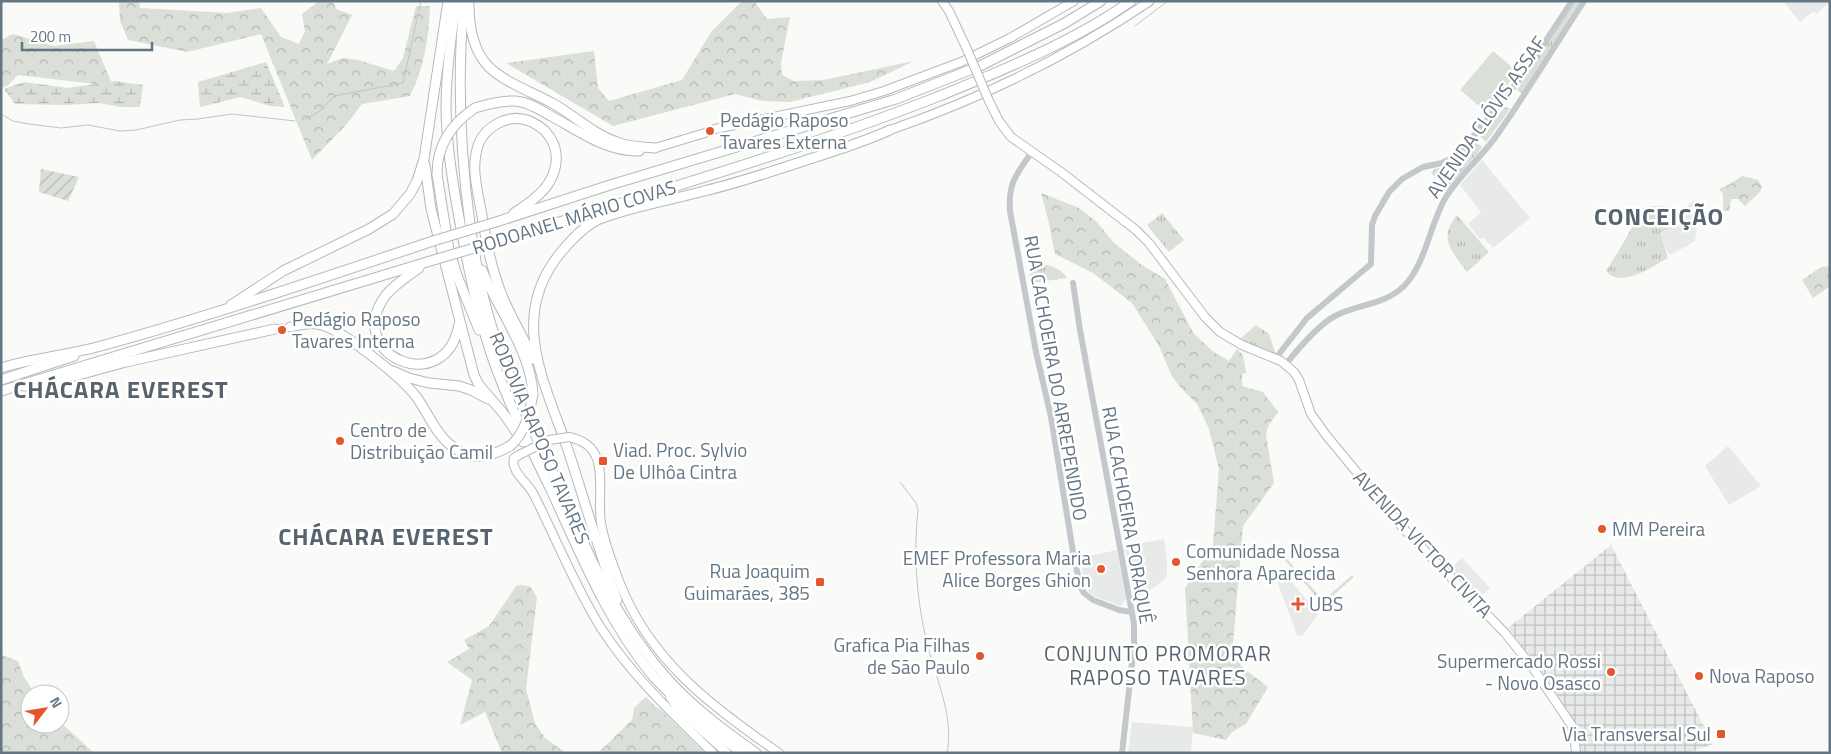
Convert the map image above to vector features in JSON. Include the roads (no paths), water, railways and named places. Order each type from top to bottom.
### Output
[{"type":"highway","points":[[228,308],[284,271],[375,226],[393,214],[410,194],[417,181],[424,159],[448,1]]},
{"type":"highway","name":"RODOVIA RAPOSO TAVARES","points":[[456,1],[447,70],[446,112],[451,170],[472,287],[496,368],[559,509],[605,604],[625,637],[665,689],[701,721],[742,753]]},
{"type":"highway","name":"RODOVIA RAPOSO TAVARES","points":[[464,1],[460,72],[460,129],[466,194],[473,247],[492,329],[508,372],[604,586],[631,632],[655,664],[688,699],[708,718],[756,753]]},
{"type":"highway","points":[[469,1],[471,33],[475,45],[489,67],[498,74],[554,104],[609,139],[631,146],[655,148]]},
{"type":"highway","name":"RODOANEL MÁRIO COVAS","points":[[1,380],[98,347],[228,308],[610,185],[896,99],[980,66],[1065,23],[1101,1]]},
{"type":"highway","name":"RODOANEL MÁRIO COVAS","points":[[1,391],[498,241],[862,126],[985,78],[1025,60],[1131,1]]},
{"type":"highway","points":[[496,368],[485,345],[455,268],[450,250],[437,174],[438,156],[444,140],[452,127],[474,108],[502,101],[518,101],[546,113],[608,146],[625,151],[655,148]]},
{"type":"highway","points":[[505,219],[536,197],[552,177],[556,168],[556,150],[548,134],[523,118],[507,119],[486,130],[478,145],[475,156],[475,176],[491,266],[505,302],[547,391]]},
{"type":"highway","points":[[624,202],[647,201],[681,192],[890,130]]},
{"type":"highway","points":[[631,632],[601,556],[569,453],[547,391],[535,348],[532,330],[535,301],[546,272],[554,260],[584,228],[603,218],[722,186],[875,137],[890,130]]},
{"type":"highway","points":[[424,159],[431,209],[474,375],[479,385],[503,413],[522,441],[559,509]]},
{"type":"highway","points":[[290,327],[311,324],[323,325],[346,338],[385,366],[414,393],[444,439],[457,450],[469,455],[495,454],[510,446],[525,427],[533,394],[532,382],[524,356],[486,280],[473,247]]},
{"type":"highway","points":[[425,263],[386,295],[376,320],[376,332],[380,343],[393,358],[413,364],[426,363],[445,353],[452,346],[460,321]]},
{"type":"highway","points":[[18,385],[38,386],[142,358],[275,329]]},
{"type":"highway","name":"RODOANEL MÁRIO COVAS","points":[[1,368],[28,360],[98,347]]},
{"type":"highway","points":[[1,361],[28,360]]},
{"type":"highway","points":[[385,366],[409,378],[429,384],[471,390],[490,400]]},
{"type":"main road","points":[[942,1],[966,46],[989,100],[1005,131],[1136,230],[1149,243],[1204,317],[1220,332],[1242,346],[1286,364]]},
{"type":"main road","points":[[715,129],[841,103],[884,91],[961,62],[1010,38],[1074,1]]},
{"type":"main road","points":[[890,130],[962,102],[1038,68],[1097,35],[1150,1]]},
{"type":"main road","points":[[655,148],[705,133]]},
{"type":"main road","name":"AVENIDA VICTOR CIVITA","points":[[1286,364],[1299,380],[1311,414],[1326,435],[1403,528],[1500,627],[1533,668],[1567,717],[1574,733],[1576,753]]},
{"type":"main road","name":"RODOVIA RAPOSO TAVARES","points":[[713,753],[658,699],[621,656],[602,630],[567,568],[533,493],[514,467],[517,456],[556,437],[569,436],[580,439],[588,445],[597,457],[600,473],[601,523],[608,550],[628,601],[650,640],[698,693],[779,753]]},
{"type":"main road","points":[[665,689],[678,709],[727,753]]},
{"type":"street","points":[[443,1],[444,19]]},
{"type":"street","points":[[1279,354],[1307,318],[1371,264],[1372,226],[1384,198],[1393,186],[1402,178],[1423,167],[1454,158],[1474,136],[1531,64],[1572,1]]},
{"type":"street","name":"AVENIDA CLÓVIS ASSAF","points":[[1286,364],[1300,347],[1334,317],[1384,300],[1405,285],[1414,270],[1447,196],[1496,137],[1584,1]]},
{"type":"street","name":"RUA CACHOEIRA DO ARREPENDIDO","points":[[1032,152],[1014,180],[1009,196],[1036,352],[1051,417],[1074,558],[1081,588],[1093,600],[1119,610],[1132,612]]},
{"type":"street","name":"RUA CACHOEIRA PORAQUÊ","points":[[1073,283],[1132,612],[1134,645],[1122,753]]},
{"type":"waterway","points":[[306,119],[320,111],[334,96],[403,83],[421,1]]},
{"type":"waterway","points":[[1135,26],[1168,1]]},
{"type":"waterway","points":[[1,114],[13,121],[29,124],[61,128],[88,125],[120,131],[136,130],[180,120],[232,114],[295,121]]},
{"type":"waterway","points":[[900,482],[916,503],[918,510],[916,563],[919,599],[929,651],[947,714],[949,740],[947,753]]},
{"type":"tunnel","points":[[275,329],[290,327]]},
{"type":"place","name":"Pedágio Raposo Tavares Externa","points":[[710,131]]},
{"type":"place","name":"Pedágio Raposo Tavares Interna","points":[[282,330]]},
{"type":"place","name":"Centro de Distribuição Camil","points":[[340,441]]},
{"type":"place","name":"Viad. Proc. Sylvio De Ulhôa Cintra","points":[[603,461]]},
{"type":"place","name":"MM Pereira","points":[[1602,529]]},
{"type":"place","name":"Comunidade Nossa Senhora Aparecida","points":[[1176,562]]},
{"type":"place","name":"EMEF Professora Maria Alice Borges Ghion","points":[[1101,569]]},
{"type":"place","name":"Rua Joaquim Guimarães, 385","points":[[820,582]]},
{"type":"place","name":"UBS","points":[[1298,604]]},
{"type":"place","name":"Grafica Pia Filhas de São Paulo","points":[[980,656]]},
{"type":"place","name":"Supermercado Rossi - Novo Osasco","points":[[1611,672]]},
{"type":"place","name":"Nova Raposo","points":[[1699,676]]},
{"type":"place","name":"Via Transversal Sul","points":[[1721,734]]},
{"type":"district","name":"CONCEIÇÃO","points":[[1659,217]]},
{"type":"district","name":"CHÁCARA EVEREST","points":[[121,390]]},
{"type":"district","name":"CHÁCARA EVEREST","points":[[386,537]]},
{"type":"district","name":"CONJUNTO PROMORAR RAPOSO TAVARES","points":[[1158,666]]}]
